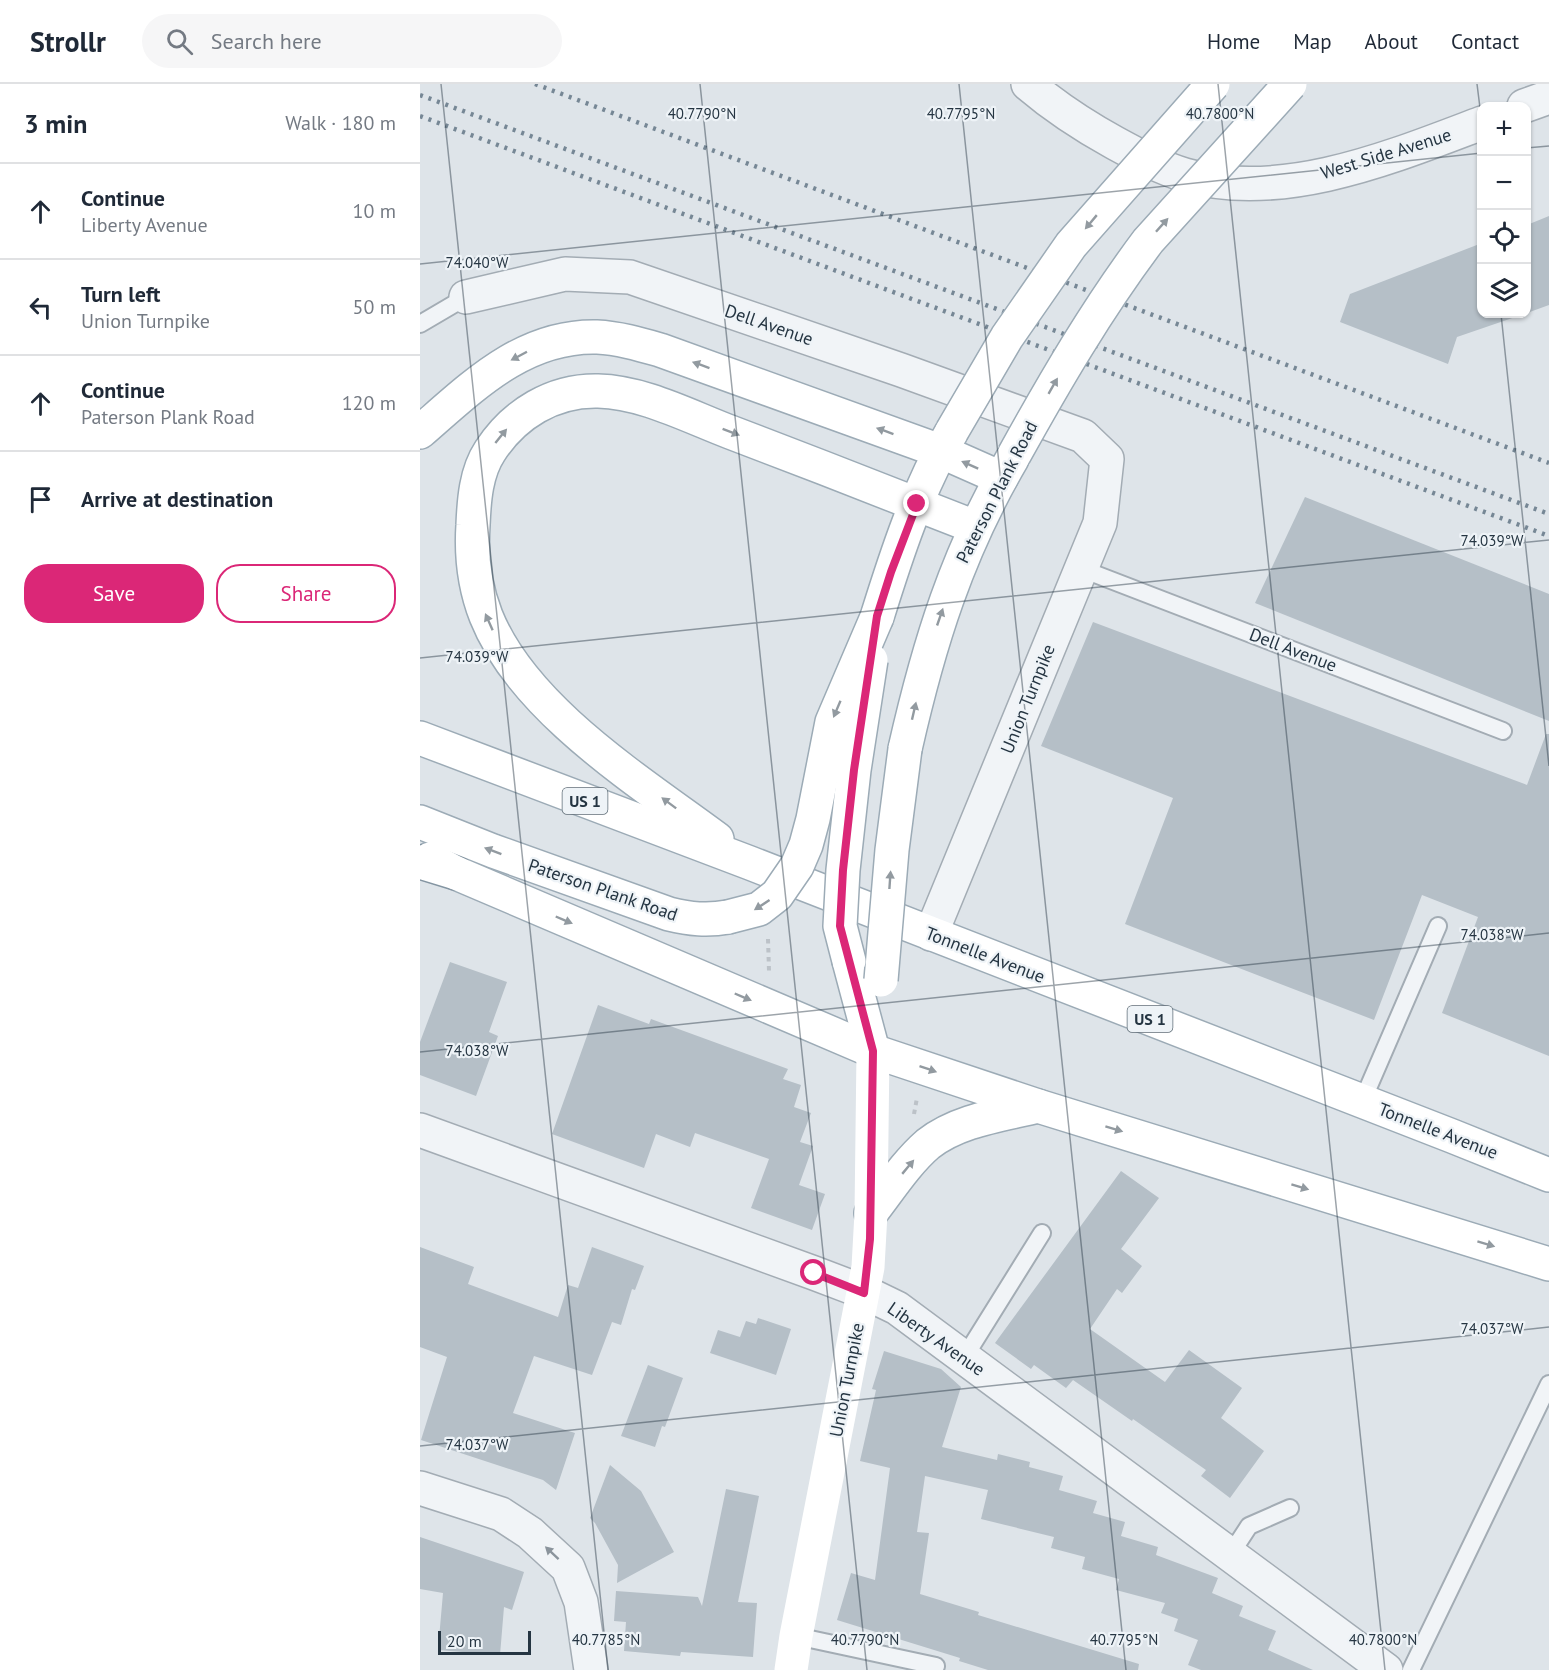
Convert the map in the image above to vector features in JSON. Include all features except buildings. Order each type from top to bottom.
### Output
[{"type":"main road","name":"Paterson Plank Road","points":[[420,822],[493,851],[687,919],[709,920],[759,909],[777,895],[797,866],[806,845],[832,722],[877,616],[917,504],[946,441],[1008,337],[1071,245],[1213,84]]},
{"type":"main road","name":"Paterson Plank Road","points":[[873,1051],[891,850],[905,749],[923,673],[940,617],[975,528],[1068,361],[1128,268],[1148,242],[1290,84]]},
{"type":"main road","points":[[420,432],[477,383],[522,353],[547,343],[597,337],[618,339],[660,350],[946,441],[1007,467]]},
{"type":"main road","points":[[750,863],[599,750],[556,713],[510,660],[496,638],[485,614],[474,564],[474,507],[478,482],[486,458],[498,439],[512,423],[530,409],[550,399],[573,393],[598,391],[622,394],[648,401],[975,528]]},
{"type":"main road","name":"Paterson Plank Road","points":[[873,1051],[840,926],[843,870],[854,770],[877,616]]},
{"type":"main road","name":"Tonnelle Avenue","points":[[420,738],[750,863],[1549,1175]]},
{"type":"main road","name":"Paterson Plank Road","points":[[420,854],[456,873],[873,1051]]},
{"type":"main road","points":[[420,862],[456,873]]},
{"type":"main road","points":[[873,1051],[1038,1106],[1549,1264]]},
{"type":"main road","name":"Union Turnpike","points":[[791,1670],[868,1267],[873,1051]]},
{"type":"main road","points":[[871,1213],[910,1163],[939,1137],[959,1126],[1038,1106]]},
{"type":"street","name":"West Side Avenue","points":[[1028,84],[1051,104],[1128,150],[1186,176],[1218,181],[1286,182],[1350,170],[1477,125]]},
{"type":"street","points":[[1531,103],[1549,97]]},
{"type":"street","name":"Dell Avenue","points":[[466,297],[565,274],[630,277],[901,370],[1083,436],[1107,459]]},
{"type":"street","name":"Union Turnpike","points":[[931,934],[1100,523],[1107,459]]},
{"type":"street","name":"Liberty Avenue","points":[[420,1130],[864,1293],[897,1308],[1230,1555],[1374,1666]]},
{"type":"street","points":[[420,1488],[501,1514],[530,1533],[568,1568],[581,1602],[591,1670]]},
{"type":"lane","name":"Dell Avenue","points":[[420,324],[466,297]]},
{"type":"lane","name":"Dell Avenue","points":[[1082,569],[1503,731]]},
{"type":"lane","points":[[1362,1101],[1438,926]]},
{"type":"lane","points":[[963,1358],[1042,1233]]},
{"type":"lane","points":[[1411,1670],[1549,1384]]},
{"type":"lane","points":[[1230,1555],[1249,1526],[1290,1508]]},
{"type":"lane","points":[[796,1636],[936,1666]]},
{"type":"path","points":[[768,936],[769,972]]},
{"type":"path","points":[[918,1097],[914,1115],[920,1119]]},
{"type":"railway","points":[[535,84],[1549,463]]},
{"type":"railway","points":[[420,95],[1549,514]]},
{"type":"railway","points":[[420,116],[1549,536]]},
{"type":"route","points":[[814,1273],[864,1293],[870,1239],[873,1051],[840,926],[843,870],[854,770],[877,616],[917,504]]}]
